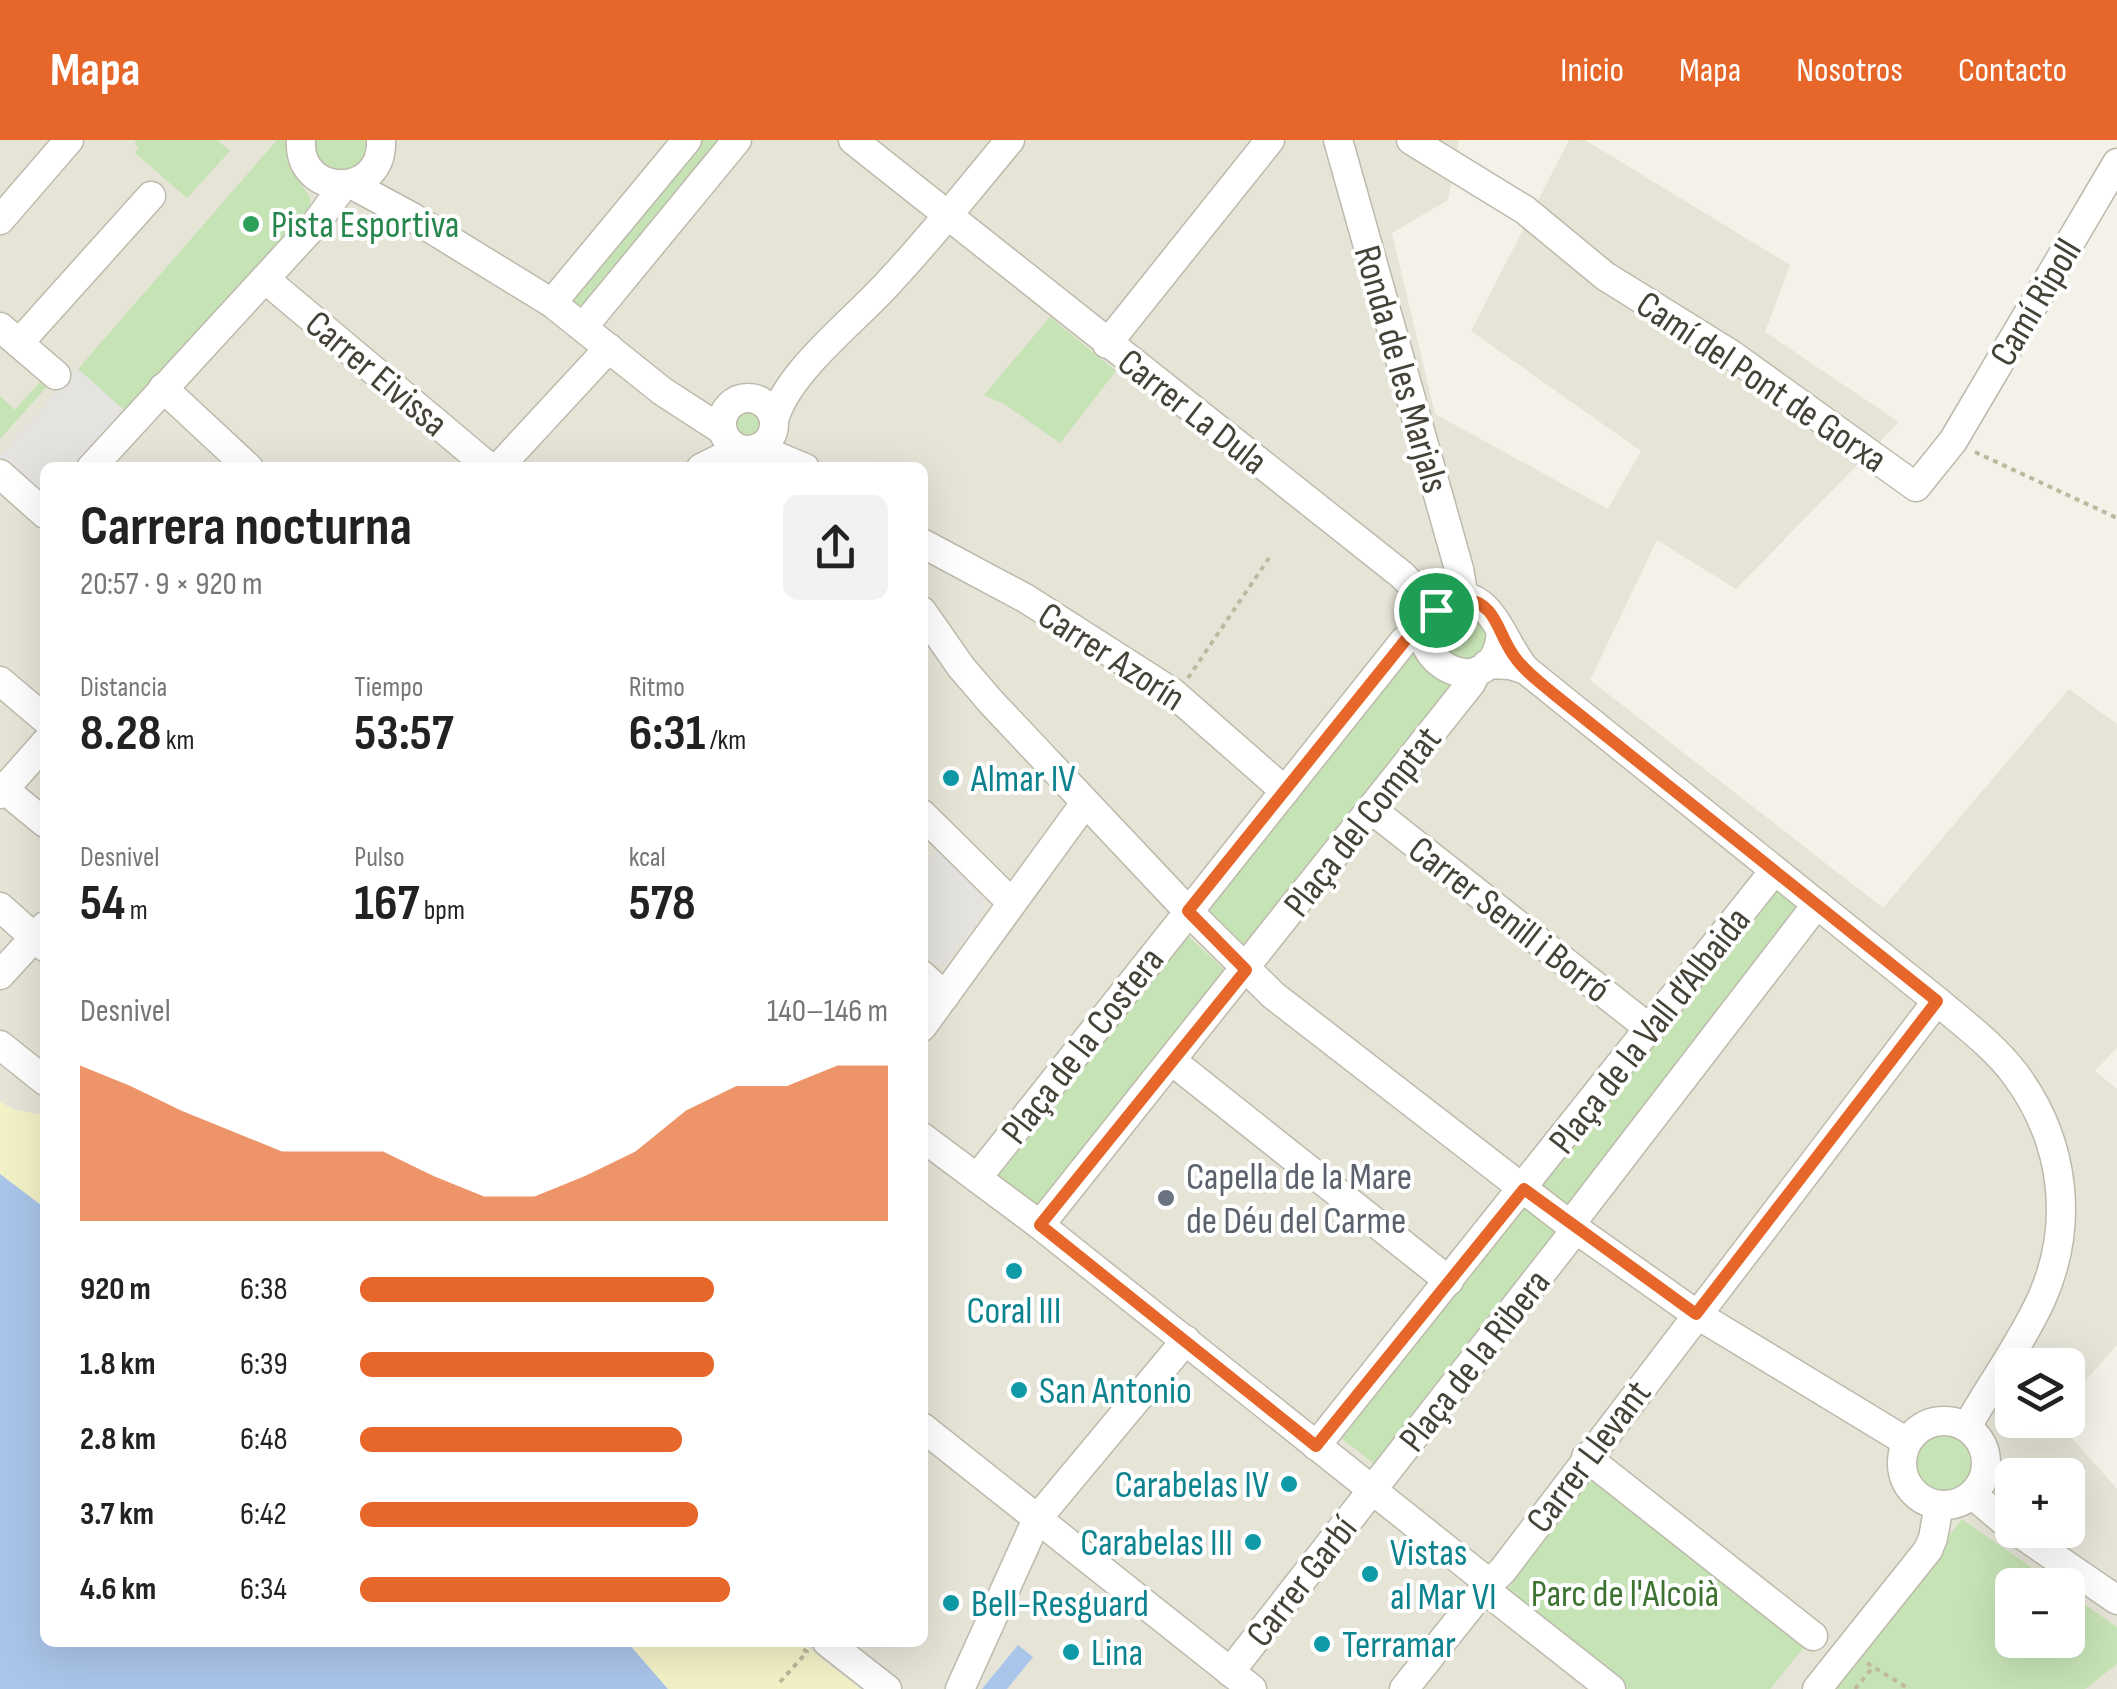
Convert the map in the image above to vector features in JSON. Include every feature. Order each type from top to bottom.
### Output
[{"type":"street","points":[[0,220],[68,140]]},
{"type":"street","points":[[301,140],[304,162],[346,179],[412,216],[584,326],[674,398],[746,427],[797,462]]},
{"type":"street","points":[[96,462],[318,222],[321,204],[346,179],[379,159],[381,140]]},
{"type":"street","points":[[552,304],[688,140]]},
{"type":"street","points":[[584,326],[737,140]]},
{"type":"street","name":"Carrer La Dula","points":[[853,140],[1402,575],[1431,617]]},
{"type":"street","points":[[707,462],[746,427],[772,389],[804,368],[858,317],[1010,140]]},
{"type":"street","points":[[1107,344],[1270,140]]},
{"type":"street","name":"Ronda de les Marjals","points":[[1338,140],[1459,568],[1464,598]]},
{"type":"street","name":"Camí del Pont de Gorxa","points":[[1412,140],[1524,210],[1606,276],[1732,355],[1916,487],[1953,441]]},
{"type":"street","name":"Camí Ripoll","points":[[1953,441],[2117,163]]},
{"type":"street","points":[[56,376],[10,335],[150,196]]},
{"type":"street","name":"Carrer Eivissa","points":[[265,279],[483,462]]},
{"type":"street","points":[[504,462],[609,348]]},
{"type":"street","points":[[162,388],[242,462]]},
{"type":"street","points":[[0,474],[40,510]]},
{"type":"street","name":"Carrer Azorín","points":[[928,547],[1050,613],[1177,695],[1286,790]]},
{"type":"street","points":[[1526,670],[1510,664],[1464,674],[1441,666],[1428,650],[1431,617],[1453,600],[1464,598],[1490,610],[1526,670],[1937,1001],[1998,1054],[2030,1096],[2053,1149],[2061,1192],[2059,1244],[2048,1282],[2028,1324],[1967,1427]]},
{"type":"street","name":"Plaça del Comptat","points":[[1188,911],[1408,637],[1431,617]]},
{"type":"street","points":[[928,619],[970,678],[1246,970],[1573,1227],[1696,1314],[1907,1442]]},
{"type":"street","points":[[1482,668],[1500,645],[1500,632]]},
{"type":"street","name":"Plaça del Comptat","points":[[1246,970],[1482,668]]},
{"type":"street","points":[[0,681],[40,716]]},
{"type":"street","points":[[40,748],[1,790],[40,819]]},
{"type":"street","points":[[928,1019],[1085,803]]},
{"type":"street","name":"Carrer Senill i Borró","points":[[1371,809],[1650,1028]]},
{"type":"street","points":[[928,820],[1012,903]]},
{"type":"street","name":"Plaça de la Vall d’Albaida","points":[[1524,1189],[1774,871]]},
{"type":"street","name":"Plaça de la Vall d’Albaida","points":[[1573,1227],[1817,904]]},
{"type":"street","points":[[0,907],[40,936]]},
{"type":"street","name":"Plaça de la Costera","points":[[977,1178],[1188,911]]},
{"type":"street","points":[[0,975],[40,938]]},
{"type":"street","name":"Plaça de la Costera","points":[[1040,1225],[1246,970]]},
{"type":"street","points":[[928,980],[945,996]]},
{"type":"street","name":"Carrer Llevant","points":[[1404,1689],[1503,1570],[1937,1001]]},
{"type":"street","points":[[0,1045],[40,1077]]},
{"type":"street","points":[[1172,1061],[1448,1281]]},
{"type":"street","points":[[928,1142],[1186,1340],[1612,1689]]},
{"type":"street","name":"Plaça de la Ribera","points":[[1316,1446],[1524,1189]]},
{"type":"street","name":"Plaça de la Ribera","points":[[1372,1491],[1573,1227]]},
{"type":"street","points":[[960,1687],[1037,1518],[1186,1340]]},
{"type":"street","points":[[1945,1420],[1967,1427],[1982,1443],[1987,1465],[1980,1486],[1962,1501],[1939,1505],[1920,1498],[1904,1478],[1902,1454],[1907,1442],[1914,1433],[1934,1422],[1945,1420]]},
{"type":"street","points":[[928,1432],[1232,1681]]},
{"type":"street","points":[[1586,1457],[1813,1636]]},
{"type":"street","name":"Carrer Garbí","points":[[1232,1681],[1372,1491]]},
{"type":"street","points":[[1972,1495],[1995,1514]]},
{"type":"street","points":[[1817,1689],[1928,1550],[1939,1505]]},
{"type":"street","points":[[2042,1548],[2117,1600]]},
{"type":"street","points":[[832,1647],[887,1689]]},
{"type":"path","points":[[1953,441],[2117,518]]},
{"type":"path","points":[[1177,695],[1269,558]]},
{"type":"path","points":[[780,1682],[807,1652],[800,1647]]},
{"type":"path","points":[[1855,1689],[1874,1666],[1909,1689]]},
{"type":"shaded area","points":[[0,140],[1459,140],[1448,200],[1392,233],[1435,414],[1608,509],[1641,451],[1471,331],[1569,140],[1585,140],[1790,265],[1765,332],[1899,422],[1736,589],[1657,540],[1590,680],[1883,908],[2069,689],[2117,724],[2117,1048],[2095,1071],[2117,1089],[2117,1345],[2085,1382],[2085,1348],[1995,1348],[1995,1438],[2072,1438],[2117,1489],[2117,1689],[860,1689],[807,1647],[928,1647],[928,462],[40,462],[40,1114],[15,1110],[0,1102]]},
{"type":"shaded area","points":[[78,369],[126,412],[80,462],[40,462],[40,496],[0,463],[0,455]]},
{"type":"shaded area","points":[[938,851],[983,898],[984,912],[946,963],[935,965],[928,958],[928,862]]},
{"type":"green space","points":[[137,140],[217,140],[230,151],[187,198],[135,153],[139,148],[134,144]]},
{"type":"green space","points":[[277,140],[288,140],[293,172],[310,197],[311,214],[126,412],[78,369]]},
{"type":"green space","points":[[310,140],[369,140],[365,162],[349,174],[321,168]]},
{"type":"green space","points":[[695,140],[728,140],[587,313],[566,296]]},
{"type":"green space","points":[[1050,317],[1116,371],[1060,443],[1004,404],[984,395]]},
{"type":"green space","points":[[46,375],[53,380],[0,439],[0,396],[15,410]]},
{"type":"green space","points":[[747,406],[759,411],[764,423],[759,435],[747,440],[735,435],[730,423],[735,411]]},
{"type":"green space","points":[[1462,611],[1479,618],[1486,635],[1479,652],[1462,659],[1445,652],[1438,635],[1445,618]]},
{"type":"green space","points":[[1416,640],[1461,680],[1245,953],[1202,911]]},
{"type":"green space","points":[[1771,882],[1805,909],[1570,1208],[1537,1182]]},
{"type":"green space","points":[[1186,934],[1228,973],[1038,1211],[991,1175]]},
{"type":"green space","points":[[1522,1204],[1560,1233],[1376,1465],[1337,1435]]},
{"type":"green space","points":[[1943,1431],[1966,1440],[1975,1463],[1966,1486],[1943,1495],[1920,1486],[1911,1463],[1920,1440]]},
{"type":"green space","name":"Parc de l'Alcoià","points":[[1595,1473],[1809,1641],[1770,1689],[1625,1689],[1503,1595]]},
{"type":"green space","points":[[1962,1519],[1995,1542],[1995,1548],[2003,1548],[2032,1568],[1995,1568],[1995,1658],[2085,1658],[2085,1605],[2117,1627],[2117,1664],[2085,1689],[1830,1689]]},
{"type":"sand","points":[[0,1102],[15,1110],[40,1114],[40,1206],[0,1175]]},
{"type":"sand","points":[[631,1647],[807,1647],[860,1689],[668,1689]]},
{"type":"water","points":[[0,1174],[40,1204],[40,1647],[631,1647],[668,1689],[0,1689]]},
{"type":"water","points":[[1018,1645],[1033,1657],[1007,1689],[982,1689]]},
{"type":"place","name":"Pista Esportiva","points":[[251,224]]},
{"type":"place","name":"Almar IV","points":[[951,778]]},
{"type":"place","name":"Capella de la Mare de Déu del Carme","points":[[1166,1198]]},
{"type":"place","name":"Coral III","points":[[1014,1271]]},
{"type":"place","name":"San Antonio","points":[[1019,1390]]},
{"type":"place","name":"Carabelas IV","points":[[1289,1484]]},
{"type":"place","name":"Carabelas III","points":[[1253,1542]]},
{"type":"place","name":"Vistas al Mar VI","points":[[1370,1574]]},
{"type":"place","name":"Bell-Resguard","points":[[951,1603]]},
{"type":"place","name":"Terramar","points":[[1322,1644]]},
{"type":"place","name":"Lina","points":[[1071,1652]]},
{"type":"route","points":[[1464,598],[1490,610],[1507,646],[1526,670],[1937,1001],[1696,1314],[1524,1189],[1316,1446],[1040,1225],[1246,970],[1188,911],[1404,641],[1427,625],[1436,610],[1464,598]]}]
